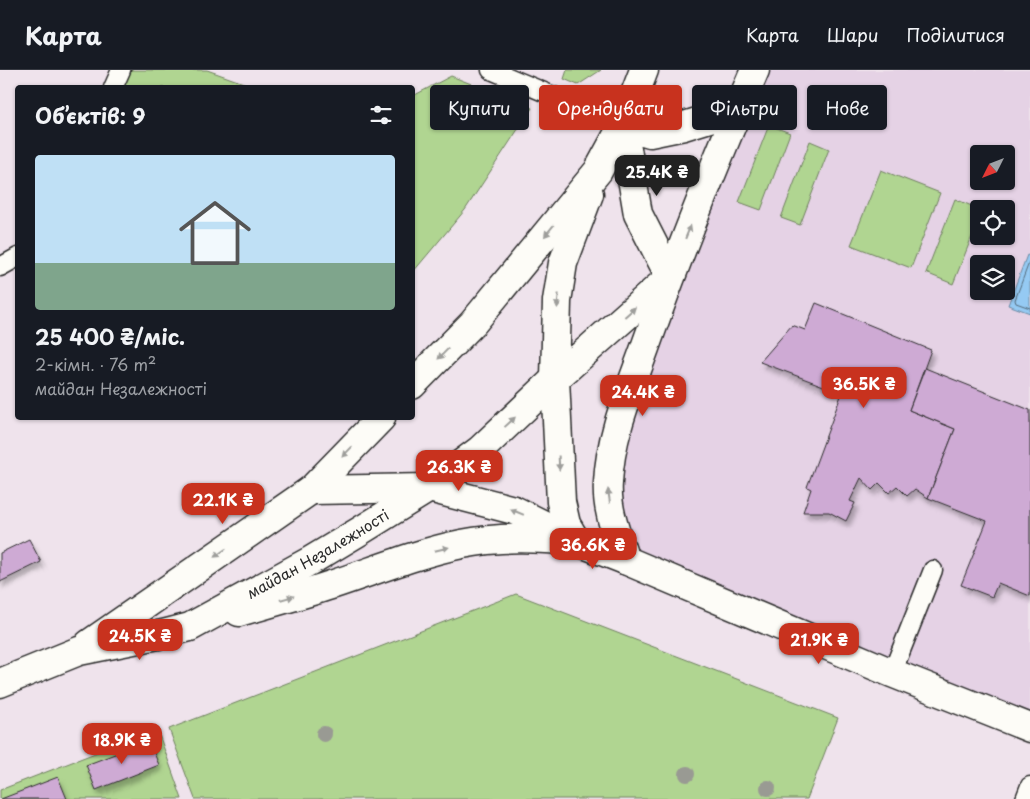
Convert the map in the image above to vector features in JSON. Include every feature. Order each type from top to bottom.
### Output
[{"type":"main road","points":[[638,85],[644,70]]},
{"type":"main road","name":"майдан Незалежності","points":[[749,85],[755,70]]},
{"type":"main road","points":[[576,541],[566,524],[561,502],[555,379],[557,301],[563,263],[598,172],[620,130]]},
{"type":"main road","points":[[624,130],[638,214],[670,277],[612,446],[607,485],[612,521],[625,560]]},
{"type":"main road","points":[[640,130],[650,133],[665,130]]},
{"type":"main road","name":"майдан Незалежності","points":[[79,651],[164,634],[190,626],[310,561],[429,488],[480,450],[555,379],[670,277],[730,130]]},
{"type":"main road","points":[[415,382],[473,323],[598,172]]},
{"type":"main road","points":[[0,683],[79,651],[311,490],[379,420]]},
{"type":"main road","points":[[311,490],[429,488],[514,510],[576,541],[892,673],[1030,728]]},
{"type":"main road","points":[[190,626],[330,586],[420,555],[463,544],[508,539],[543,538],[576,541]]},
{"type":"lane","points":[[115,85],[121,70]]},
{"type":"lane","points":[[491,70],[539,90]]},
{"type":"lane","points":[[0,267],[15,259]]},
{"type":"lane","points":[[892,673],[933,570]]},
{"type":"lane","points":[[1025,799],[1030,786]]},
{"type":"shaded area","points":[[755,70],[1030,70],[1030,728],[625,560],[607,485],[734,130],[797,130],[797,85],[750,85]]},
{"type":"green space","points":[[117,70],[207,70],[249,85],[111,85]]},
{"type":"green space","points":[[567,70],[601,70],[578,85],[564,79]]},
{"type":"green space","points":[[451,76],[474,85],[434,85]]},
{"type":"green space","points":[[430,87],[430,130],[518,130],[465,210],[415,270],[415,95]]},
{"type":"green space","points":[[767,130],[782,130],[790,133],[761,210],[739,202]]},
{"type":"green space","points":[[810,141],[829,149],[800,225],[781,218]]},
{"type":"green space","points":[[881,170],[940,193],[911,268],[851,245]]},
{"type":"green space","points":[[955,199],[970,205],[970,242],[953,284],[926,273]]},
{"type":"green space","points":[[516,594],[838,718],[807,799],[195,799],[169,729]]},
{"type":"green space","points":[[157,729],[182,799],[0,799],[0,790]]},
{"type":"water","points":[[1027,255],[1030,256],[1030,313],[1008,305],[1010,300],[1015,300],[1015,287]]},
{"type":"building","points":[[816,303],[931,350],[909,410],[955,429],[928,498],[915,489],[907,496],[897,486],[889,493],[879,483],[872,490],[861,478],[850,501],[855,503],[846,521],[829,512],[803,512],[811,489],[807,487],[842,393],[760,362],[792,325],[805,330]]},
{"type":"building","points":[[925,368],[1030,410],[1030,596],[998,583],[992,597],[961,585],[987,521],[928,498],[955,429],[909,410]]},
{"type":"building","points":[[29,539],[41,562],[0,582],[0,553]]},
{"type":"building","points":[[149,741],[159,765],[96,790],[86,765]]},
{"type":"building","points":[[58,777],[67,799],[1,799]]}]
